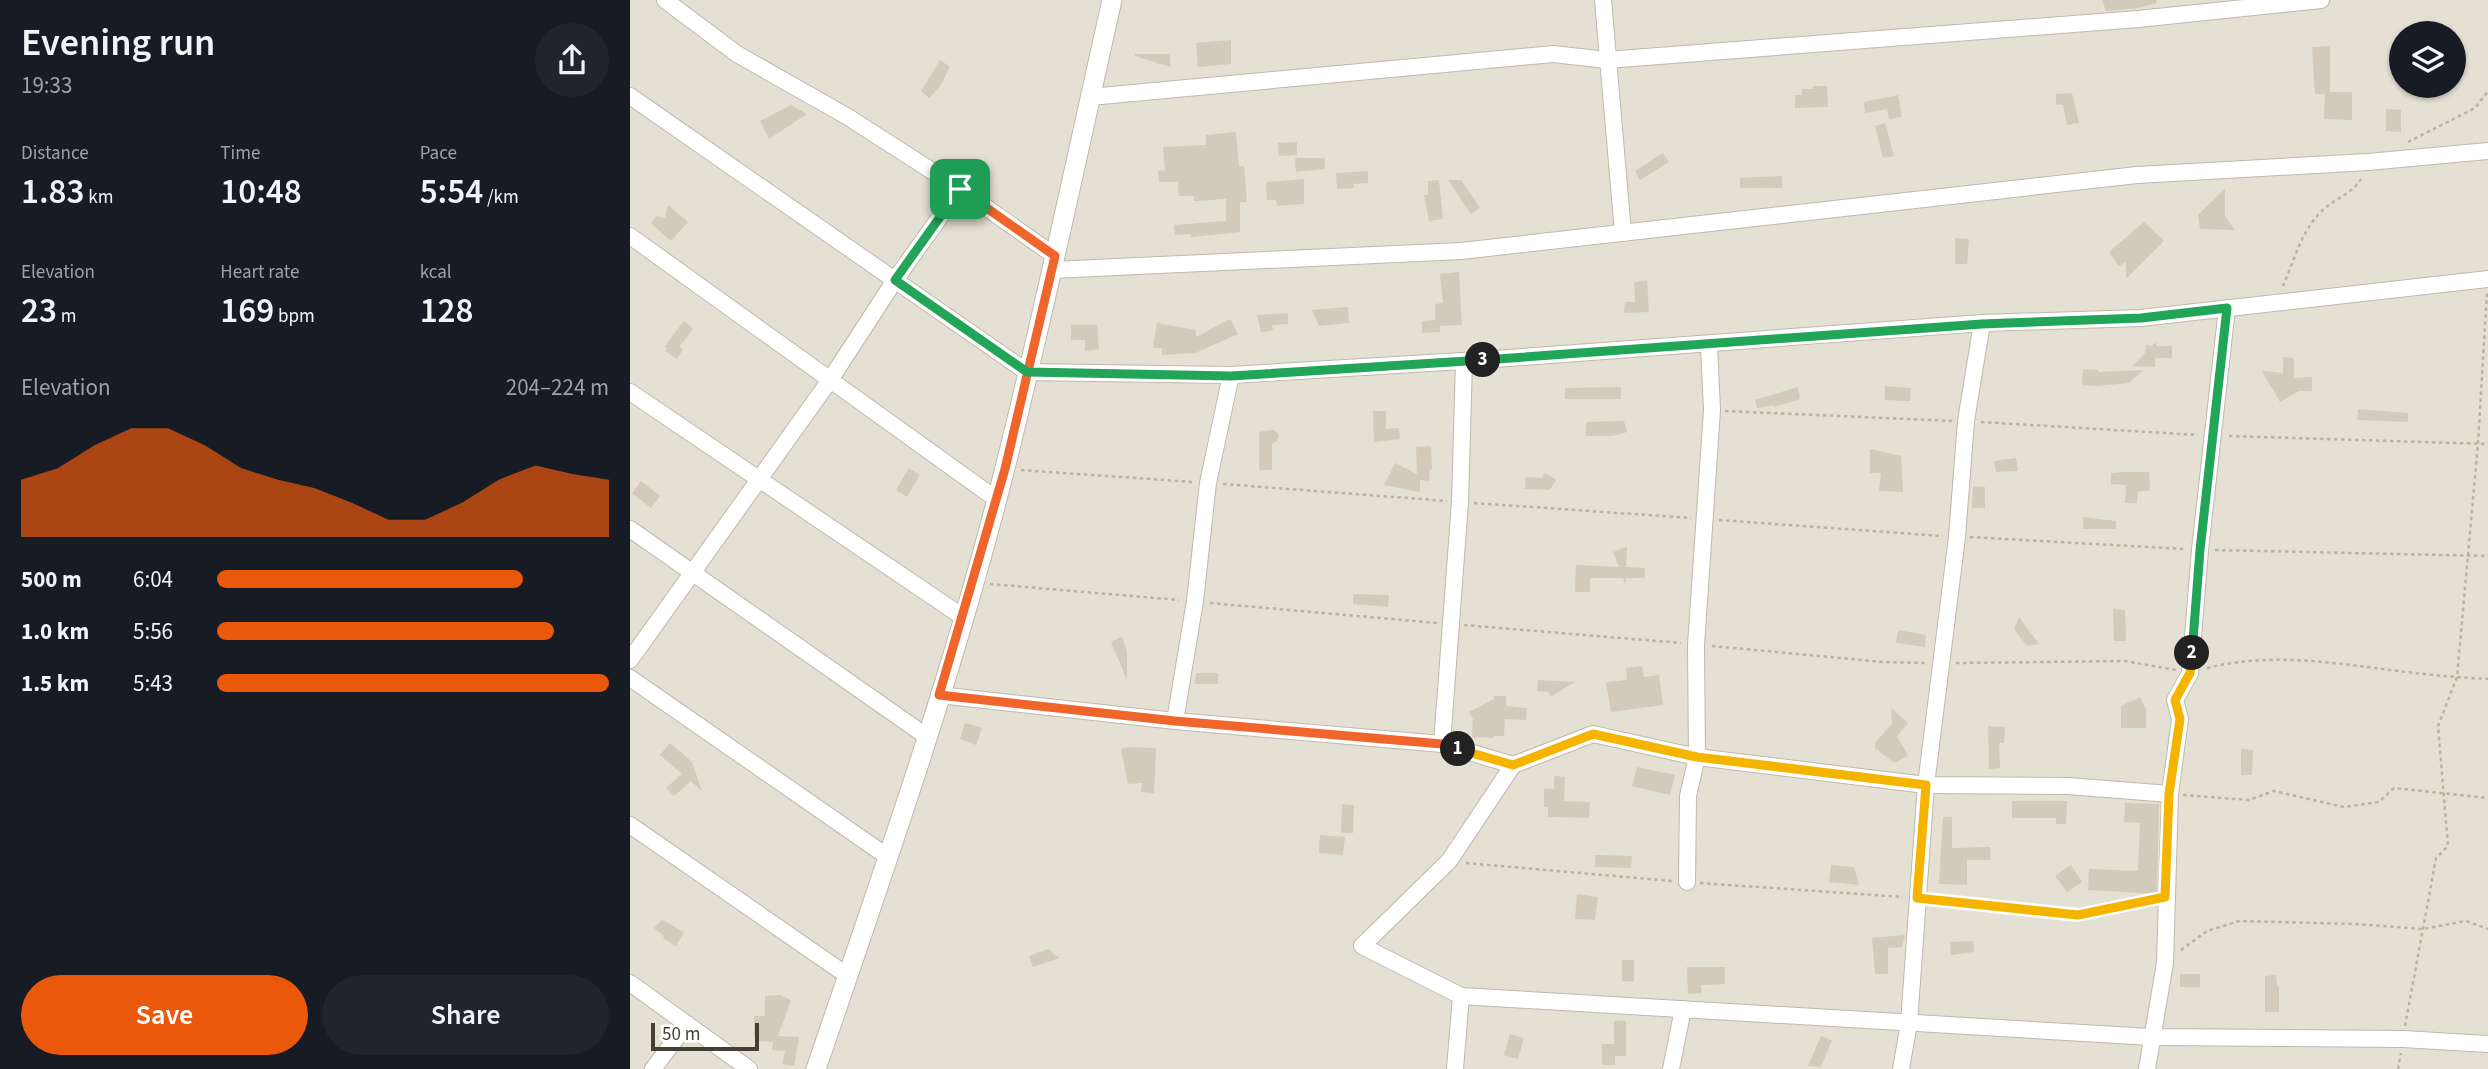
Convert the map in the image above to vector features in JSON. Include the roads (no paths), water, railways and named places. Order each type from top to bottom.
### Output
[{"type":"street","points":[[665,0],[737,54],[848,117],[960,189],[1054,263],[1461,251],[2137,175],[2368,162],[2488,151]]},
{"type":"street","points":[[816,1069],[888,857],[963,617],[1005,469],[1112,0]]},
{"type":"street","points":[[1603,0],[1623,233]]},
{"type":"street","points":[[1090,97],[1553,54],[1607,60],[2138,19],[2321,0]]},
{"type":"street","points":[[630,96],[1027,372],[1231,376],[1982,324],[2141,318],[2488,279]]},
{"type":"street","points":[[630,660],[760,480],[960,189]]},
{"type":"street","points":[[630,236],[996,499]]},
{"type":"street","points":[[2147,1069],[2165,963],[2169,794],[2180,719],[2175,700],[2190,673],[2200,550],[2227,308]]},
{"type":"street","points":[[1901,1069],[1909,1023],[1926,785],[1957,537],[1966,421],[1982,324]]},
{"type":"street","points":[[1687,882],[1688,796],[1697,757],[1696,645],[1712,410],[1709,345]]},
{"type":"street","points":[[1442,744],[1461,502],[1464,361]]},
{"type":"street","points":[[1175,721],[1195,601],[1208,483],[1231,376]]},
{"type":"street","points":[[630,392],[963,617]]},
{"type":"street","points":[[630,528],[926,736]]},
{"type":"street","points":[[630,678],[888,857]]},
{"type":"street","points":[[939,695],[1175,721],[1442,744],[1513,765]]},
{"type":"street","points":[[2169,794],[2068,786],[1926,785],[1697,757],[1593,734],[1513,765],[1449,861],[1362,946],[1461,996],[2151,1037],[2403,1040],[2488,1044]]},
{"type":"street","points":[[630,825],[848,976]]},
{"type":"street","points":[[630,983],[749,1069]]},
{"type":"street","points":[[1455,1069],[1461,996]]},
{"type":"street","points":[[1671,1069],[1683,1009]]},
{"type":"street","points":[[653,1069],[687,1024]]}]
